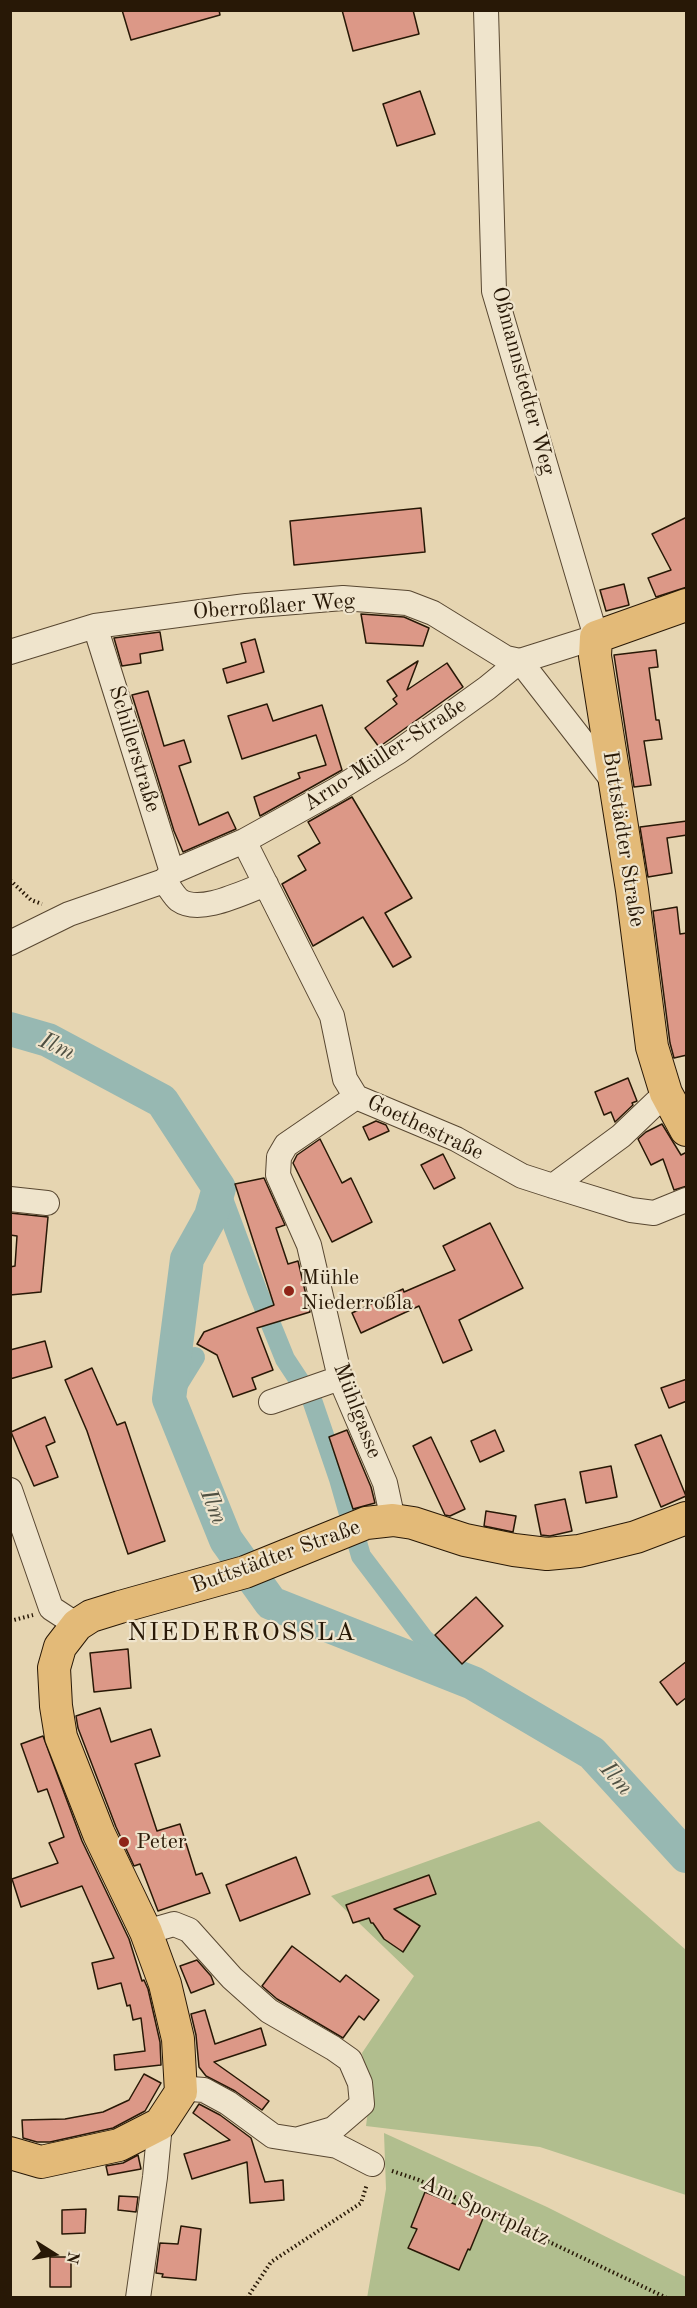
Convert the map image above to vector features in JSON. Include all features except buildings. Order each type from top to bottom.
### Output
[{"type":"main road","points":[[597,637],[687,605]]},
{"type":"main road","name":"Buttstädter Straße","points":[[597,637],[595,656],[632,890],[652,1047],[666,1093],[687,1130]]},
{"type":"main road","name":"Buttstädter Straße","points":[[77,1625],[91,1616],[245,1572],[366,1523],[393,1520],[413,1523],[475,1542],[547,1554],[579,1551],[636,1538],[687,1518]]},
{"type":"main road","points":[[10,2153],[41,2162],[119,2145],[160,2124],[181,2092],[178,2038],[165,1984],[146,1932],[99,1834],[61,1737],[56,1706],[54,1668],[60,1647],[77,1625]]},
{"type":"street","name":"Oßmannstedter Weg","points":[[486,10],[494,291],[597,637]]},
{"type":"street","name":"Oberroßlaer Weg","points":[[10,652],[95,626],[310,599],[343,598],[407,603],[433,613],[506,658],[520,661]]},
{"type":"street","name":"Schillerstraße","points":[[95,626],[168,876]]},
{"type":"street","points":[[597,637],[520,661],[614,782]]},
{"type":"street","name":"Arno-Müller-Straße","points":[[10,943],[69,914],[168,876],[244,841],[398,752],[487,688],[520,661]]},
{"type":"street","name":"Goethestraße","points":[[244,841],[332,1016],[345,1079],[356,1097],[456,1139],[522,1176],[553,1186],[631,1210],[654,1213],[687,1200]]},
{"type":"street","points":[[168,876],[179,899],[193,905],[208,904],[266,884]]},
{"type":"street","points":[[553,1186],[621,1136],[666,1093]]},
{"type":"street","name":"Mühlgasse","points":[[356,1097],[286,1145],[279,1157],[278,1175],[309,1245],[340,1378],[385,1483],[393,1520]]},
{"type":"street","points":[[10,1199],[47,1203]]},
{"type":"street","points":[[282,1398],[340,1378]]},
{"type":"street","points":[[10,1490],[51,1608],[77,1625]]},
{"type":"street","points":[[146,1932],[174,1924],[189,1930],[232,1978],[269,2011],[350,2060],[360,2083],[363,2104],[333,2129],[299,2139]]},
{"type":"street","points":[[181,2092],[191,2089],[204,2090],[228,2103],[273,2136],[337,2146],[372,2164]]},
{"type":"street","points":[[137,2290],[155,2177],[160,2124]]},
{"type":"path","points":[[10,880],[31,900],[69,914]]},
{"type":"path","points":[[247,2298],[271,2262],[361,2203],[372,2164]]},
{"type":"path","name":"Am Sportplatz","points":[[372,2164],[419,2180],[667,2298]]},
{"type":"green space","points":[[539,1821],[686,1950],[686,2195],[540,2147],[366,2126],[370,2095],[362,2053],[414,1976],[331,1896]]},
{"type":"green space","points":[[384,2133],[547,2207],[686,2277],[686,2297],[367,2298],[386,2189]]},
{"type":"waterway","name":"Ilm","points":[[10,1029],[48,1040],[162,1101],[219,1188],[211,1216],[187,1259],[169,1399],[226,1540],[271,1603],[473,1683],[592,1753],[686,1856]]},
{"type":"waterway","points":[[219,1188],[285,1359],[312,1400],[339,1479],[361,1556],[424,1639],[473,1683]]},
{"type":"waterway","points":[[169,1399],[195,1357]]},
{"type":"place","name":"Mühle Niederroßla","points":[[289,1291]]},
{"type":"place","name":"Peter","points":[[124,1842]]},
{"type":"district","name":"NIEDERROSSLA","points":[[242,1633]]}]
